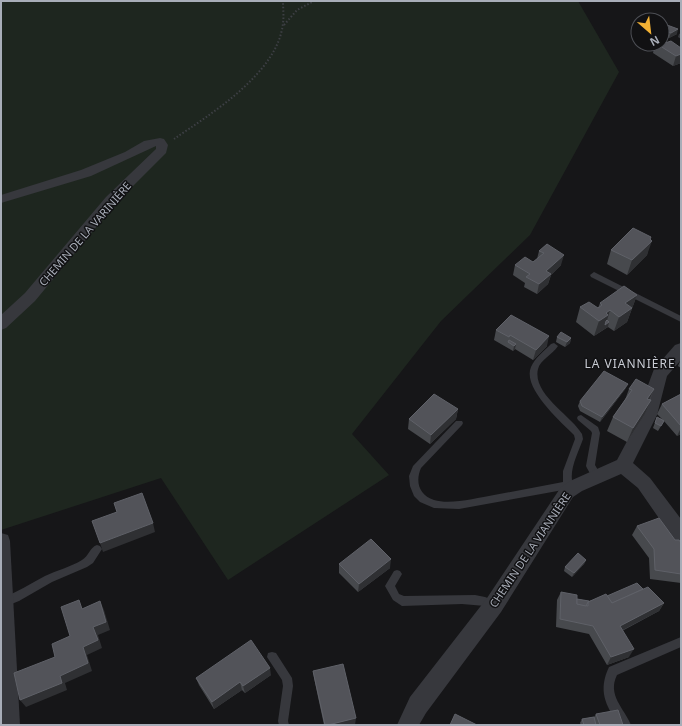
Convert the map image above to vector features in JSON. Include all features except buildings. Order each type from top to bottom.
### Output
[{"type":"street","points":[[1,199],[86,173],[154,142],[160,142],[162,145],[162,150]]},
{"type":"street","name":"CHEMIN DE LA VARINIÈRE","points":[[1,324],[30,298],[112,200],[162,150]]},
{"type":"street","points":[[681,349],[660,373],[654,388],[649,415],[623,465],[644,483],[681,534]]},
{"type":"street","name":"CHEMIN DE LA VIANNIÈRE","points":[[408,725],[418,705],[494,605],[569,488],[598,477],[623,465]]},
{"type":"street","points":[[1,541],[9,725]]},
{"type":"lane","points":[[594,275],[681,319]]},
{"type":"lane","points":[[459,422],[417,466],[413,476],[414,486],[417,493],[423,499],[434,504],[459,505],[569,488],[567,471],[579,439],[578,434],[543,395],[533,374],[534,368],[554,346]]},
{"type":"lane","points":[[581,418],[595,428],[596,433],[590,466],[598,477]]},
{"type":"lane","points":[[4,602],[16,598],[49,579],[84,564],[90,560],[96,549]]},
{"type":"lane","points":[[397,574],[390,586],[396,597],[402,601],[469,600],[488,601],[494,605]]},
{"type":"lane","points":[[626,725],[610,700],[610,677],[613,671],[681,642]]},
{"type":"lane","points":[[272,656],[286,678],[288,686],[284,725]]},
{"type":"path","points":[[162,150],[245,85],[265,63],[276,46],[282,27],[285,13],[284,1]]},
{"type":"path","points":[[282,27],[289,16],[298,9],[314,1]]},
{"type":"shaded area","points":[[1,1],[578,1],[619,72],[530,235],[441,321],[352,434],[389,475],[228,580],[161,478],[1,530]]},
{"type":"district","name":"LA VIANNIÈRE","points":[[630,364]]}]
